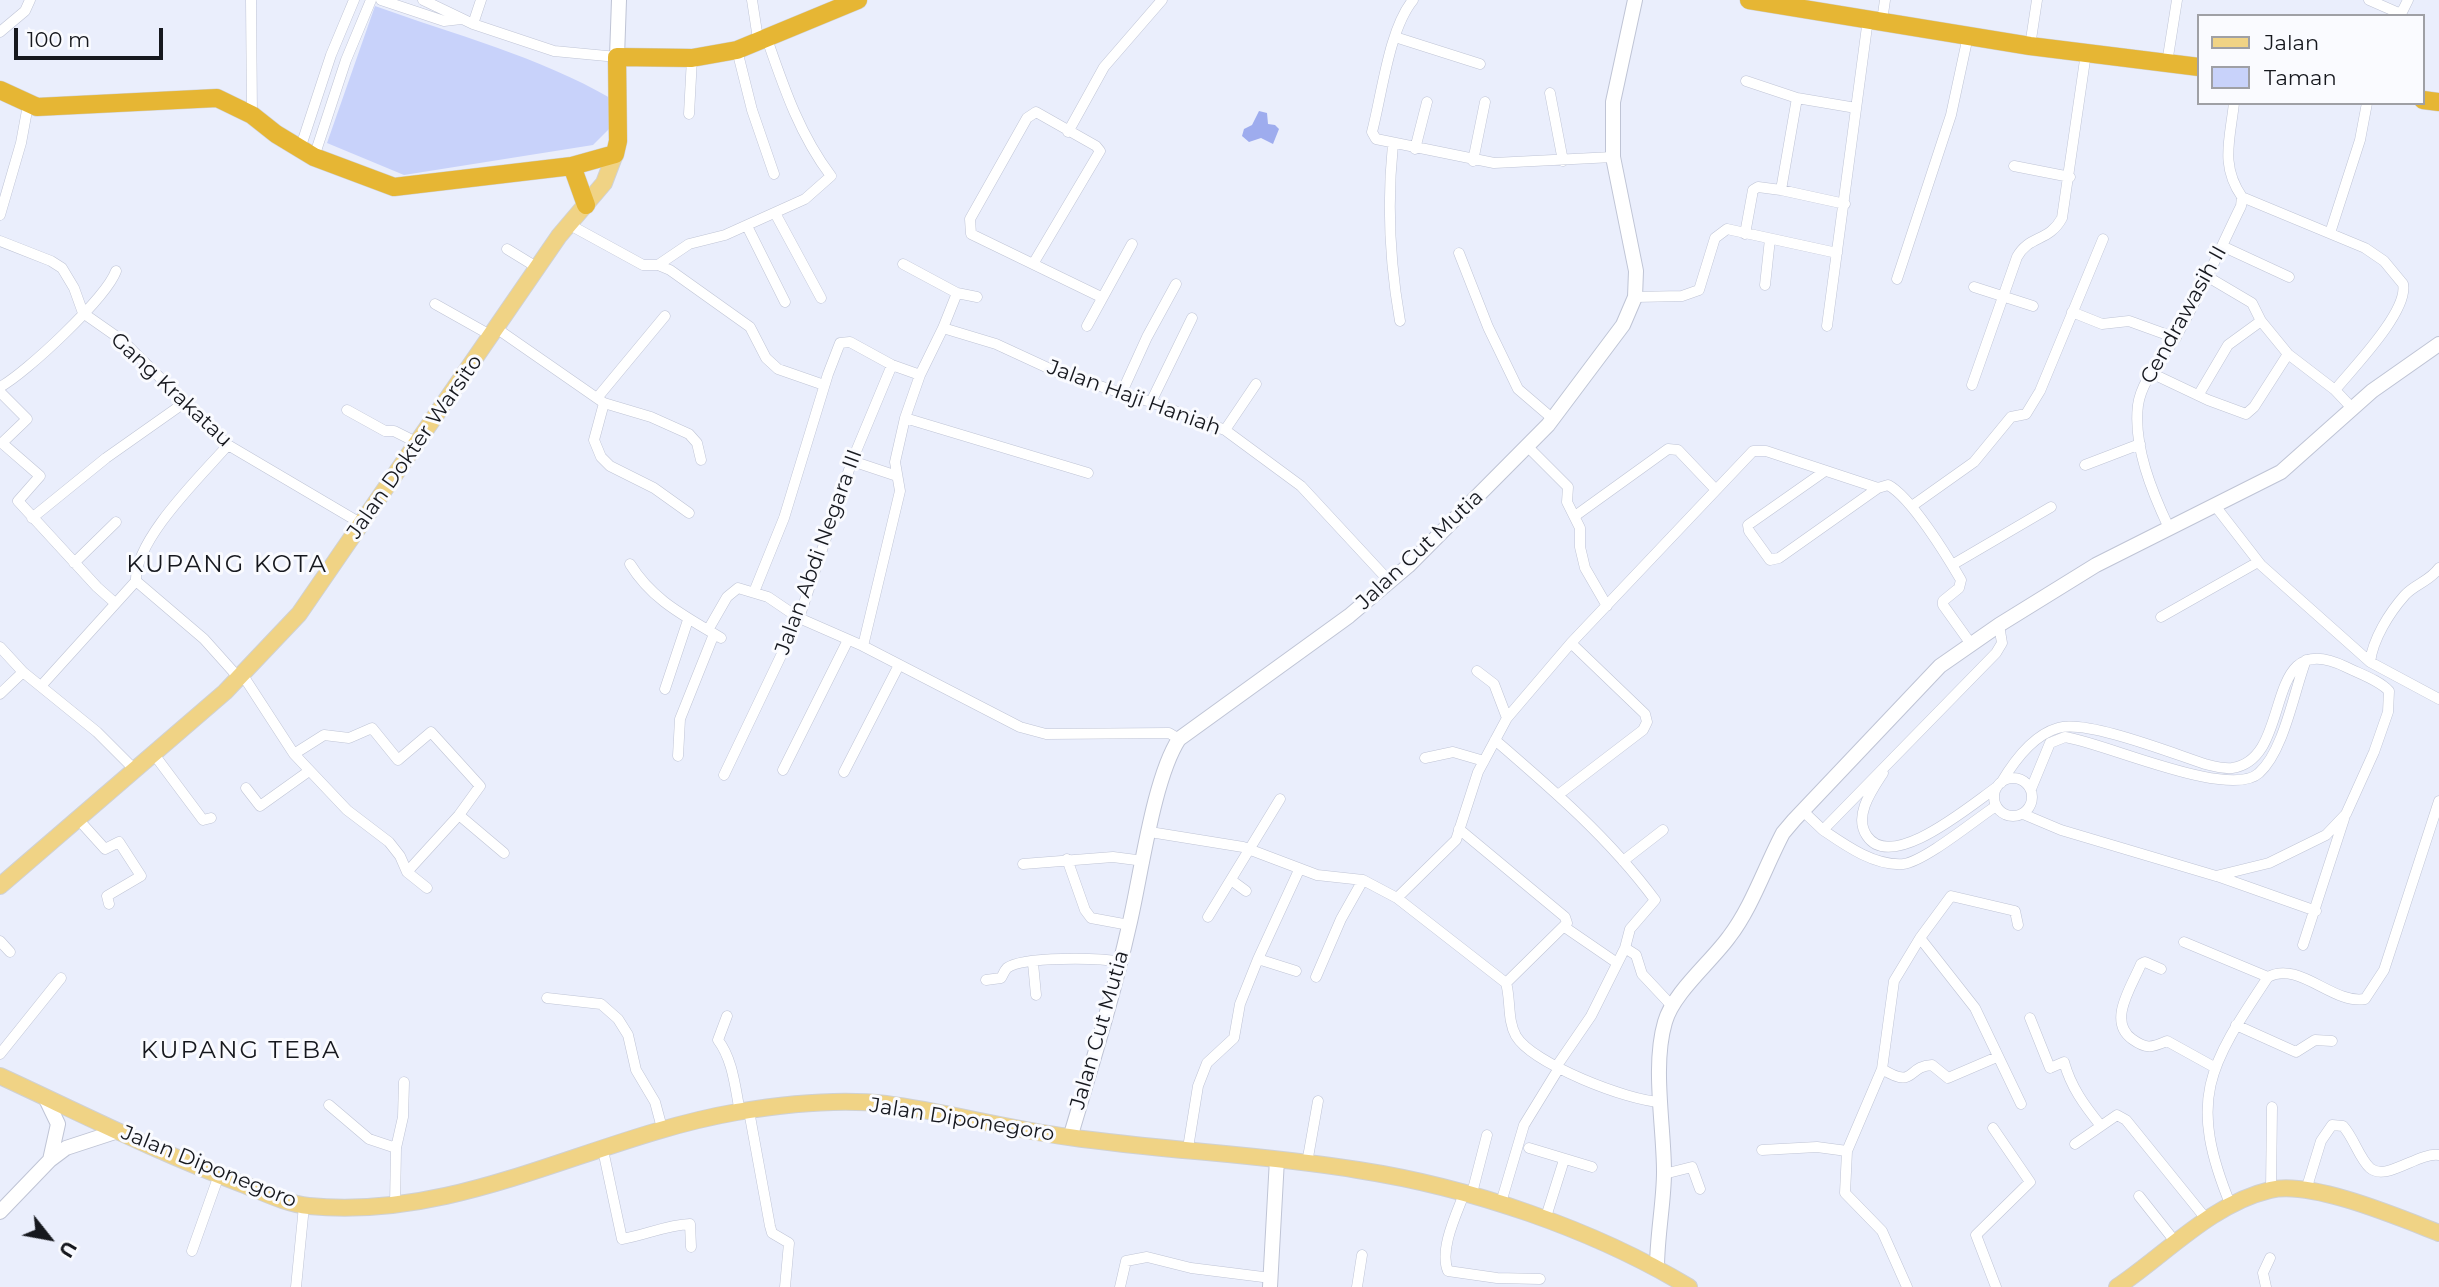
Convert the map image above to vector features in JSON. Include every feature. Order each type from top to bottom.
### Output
[{"type":"highway","points":[[0,90],[28,104],[48,107],[217,98],[253,115],[307,153],[394,187],[572,166],[615,154],[618,141],[617,57],[692,58],[737,50],[839,4],[858,0]]},
{"type":"highway","points":[[1749,0],[2030,46],[2198,67]]},
{"type":"highway","points":[[572,166],[586,205]]},
{"type":"main road","name":"Jalan Dokter Warsito","points":[[0,886],[225,692],[299,614],[538,268],[604,183],[615,154]]},
{"type":"main road","name":"Jalan Diponegoro","points":[[0,1076],[219,1175],[304,1206],[395,1205],[459,1195],[603,1150],[662,1128],[744,1111],[799,1104],[883,1104],[1070,1138],[1188,1148],[1362,1170],[1467,1196],[1545,1220],[1657,1268],[1689,1287]]},
{"type":"main road","points":[[2117,1287],[2207,1220],[2231,1206],[2271,1190],[2306,1190],[2387,1213],[2439,1233]]},
{"type":"street","points":[[0,33],[25,11],[30,0]]},
{"type":"street","points":[[251,0],[253,115]]},
{"type":"street","points":[[307,153],[331,55],[354,0]]},
{"type":"street","points":[[307,153],[371,0]]},
{"type":"street","points":[[381,0],[444,21],[461,19]]},
{"type":"street","points":[[423,0],[449,10],[473,24],[554,51],[617,57],[620,0]]},
{"type":"street","points":[[473,24],[481,0]]},
{"type":"street","points":[[658,265],[688,244],[724,236],[805,199],[831,176],[816,156],[798,122],[762,38],[752,0]]},
{"type":"street","points":[[1068,132],[1104,66],[1162,0]]},
{"type":"street","points":[[1413,0],[1404,10],[1395,37],[1372,132],[1376,139],[1473,161],[1613,158]]},
{"type":"street","name":"Jalan Cut Mutia","points":[[1070,1138],[1120,962],[1169,761],[1179,739],[1390,582],[1553,419],[1615,337],[1635,297],[1636,271],[1613,158],[1613,102],[1635,0]]},
{"type":"street","points":[[1827,326],[1856,108],[1875,20],[1885,0]]},
{"type":"street","points":[[2030,46],[2037,0]]},
{"type":"street","points":[[2167,63],[2177,0]]},
{"type":"street","points":[[2369,0],[2399,14]]},
{"type":"street","points":[[1897,279],[1951,115],[1968,36]]},
{"type":"street","points":[[1395,37],[1480,64]]},
{"type":"street","points":[[737,50],[752,110],[774,174]]},
{"type":"street","points":[[1972,385],[2021,249],[2029,242],[2050,235],[2062,218],[2086,53]]},
{"type":"street","points":[[689,114],[692,58]]},
{"type":"street","points":[[1746,81],[1797,98],[1856,108]]},
{"type":"street","points":[[1550,93],[1563,161]]},
{"type":"street","points":[[1781,190],[1797,98]]},
{"type":"street","points":[[1415,149],[1427,102]]},
{"type":"street","points":[[1473,161],[1485,102]]},
{"type":"street","points":[[0,215],[21,143],[28,104]]},
{"type":"street","points":[[2234,105],[2228,168],[2242,197],[2330,233],[2384,261],[2403,284],[2405,291],[2383,331],[2335,390]]},
{"type":"street","points":[[2330,233],[2360,140],[2367,105]]},
{"type":"street","points":[[1034,264],[1099,154],[1096,146],[1036,112],[1027,118],[970,219],[971,234],[1101,298]]},
{"type":"street","points":[[1393,144],[1390,182],[1399,321]]},
{"type":"street","points":[[2014,166],[2070,177]]},
{"type":"street","points":[[1745,234],[1753,190],[1758,187],[1845,204]]},
{"type":"street","name":"Cendrawasih II","points":[[2169,528],[2151,485],[2140,444],[2139,401],[2151,373],[2176,338],[2208,277],[2242,197]]},
{"type":"street","points":[[775,213],[821,298]]},
{"type":"street","points":[[570,225],[643,265],[658,265],[670,270],[750,327],[766,358],[778,369],[824,385]]},
{"type":"street","points":[[747,226],[785,302]]},
{"type":"street","points":[[1635,297],[1682,296],[1699,290],[1718,234],[1727,229],[1837,253]]},
{"type":"street","points":[[1765,285],[1770,239]]},
{"type":"street","points":[[1912,506],[1974,462],[2011,417],[2026,414],[2040,391],[2103,239]]},
{"type":"street","points":[[0,241],[62,268],[74,288],[83,313]]},
{"type":"street","points":[[1087,326],[1132,244]]},
{"type":"street","points":[[2222,246],[2288,277]]},
{"type":"street","points":[[507,249],[538,268]]},
{"type":"street","points":[[1459,253],[1488,327],[1518,389],[1553,419]]},
{"type":"street","points":[[903,264],[957,293],[977,297]]},
{"type":"street","points":[[115,603],[32,518],[19,500],[40,476],[2,443],[27,419],[0,389],[24,370],[107,289],[116,271]]},
{"type":"street","points":[[2208,277],[2252,303],[2261,321],[2288,354],[2335,390],[2351,408]]},
{"type":"street","points":[[1122,393],[1147,337],[1176,284]]},
{"type":"street","points":[[1975,288],[2034,306]]},
{"type":"street","points":[[863,646],[900,491],[895,462],[905,418],[920,374],[946,329],[957,293]]},
{"type":"street","points":[[435,304],[494,332],[601,401],[651,417],[689,434],[697,443],[701,460]]},
{"type":"street","points":[[2072,312],[2102,324],[2129,321],[2176,338]]},
{"type":"street","name":"Gang Krakatau","points":[[83,313],[123,341],[228,445],[362,524]]},
{"type":"street","points":[[665,316],[601,401],[594,440],[601,457],[610,466],[654,488],[689,513]]},
{"type":"street","points":[[1151,402],[1192,318]]},
{"type":"street","points":[[2199,394],[2228,345],[2250,326],[2261,321]]},
{"type":"street","name":"Jalan Haji Haniah","points":[[946,329],[996,344],[1061,374],[1151,402],[1226,430],[1301,486],[1390,582]]},
{"type":"street","points":[[754,592],[789,503],[824,385],[844,341],[892,365],[920,374]]},
{"type":"street","points":[[1657,1268],[1657,1224],[1664,1174],[1661,1041],[1664,1023],[1672,1006],[1730,936],[1783,833],[1940,666],[1999,625],[2096,565],[2281,472],[2351,408],[2439,344]]},
{"type":"street","points":[[2151,373],[2241,414],[2248,413],[2288,354]]},
{"type":"street","name":"Jalan Abdi Negara III","points":[[724,775],[799,618],[852,461],[892,365]]},
{"type":"street","points":[[1226,430],[1256,384]]},
{"type":"street","points":[[32,518],[106,458],[184,403]]},
{"type":"street","points":[[347,410],[385,431],[394,430],[418,443]]},
{"type":"street","points":[[905,418],[1088,473]]},
{"type":"street","points":[[2085,465],[2140,444]]},
{"type":"street","points":[[41,686],[136,581],[138,561],[146,542],[228,445]]},
{"type":"street","points":[[1527,446],[1568,486],[1567,502],[1580,528],[1580,547],[1585,568],[1607,606]]},
{"type":"street","points":[[1575,516],[1668,449],[1678,450],[1716,490]]},
{"type":"street","points":[[1397,898],[1449,847],[1459,829],[1484,761],[1507,718],[1571,643],[1758,449],[1878,488]]},
{"type":"street","points":[[852,461],[897,476]]},
{"type":"street","points":[[1825,471],[1748,525],[1749,531],[1770,561],[1779,558],[1878,488],[1891,486],[1912,506],[1952,565],[1961,584],[1943,605],[1971,644]]},
{"type":"street","points":[[1952,565],[2051,507]]},
{"type":"street","points":[[2216,507],[2258,562],[2370,662],[2439,699]]},
{"type":"street","points":[[74,563],[116,522]]},
{"type":"street","points":[[2161,617],[2235,572],[2258,562]]},
{"type":"street","points":[[630,564],[652,594],[688,620],[714,634]]},
{"type":"street","points":[[2370,662],[2375,642],[2406,594],[2429,580],[2439,568]]},
{"type":"street","points":[[136,581],[204,639],[240,675],[294,754],[347,810],[389,842],[400,856],[407,872],[427,887]]},
{"type":"street","points":[[678,756],[680,719],[733,590],[738,588],[768,597],[799,618],[863,646],[1020,727],[1046,734],[1169,733],[1179,739]]},
{"type":"street","points":[[664,689],[688,620]]},
{"type":"street","points":[[1823,830],[1996,653],[2002,643],[1999,625]]},
{"type":"street","points":[[783,770],[848,640]]},
{"type":"street","points":[[1558,795],[1643,730],[1647,722],[1645,713],[1571,643]]},
{"type":"street","points":[[0,647],[23,672],[97,732],[134,769]]},
{"type":"street","points":[[1803,811],[1823,830],[1854,851],[1903,864],[1919,858],[1996,806],[1999,785],[2030,745],[2046,733],[2065,726],[2094,730],[2205,764],[2231,768],[2248,762],[2260,751],[2292,669],[2306,660],[2319,659],[2339,663],[2389,691],[2388,712],[2374,752],[2346,814],[2303,945]]},
{"type":"street","points":[[2023,814],[2031,804],[2031,789],[2050,743],[2056,738],[2065,737],[2200,777],[2230,782],[2244,780],[2260,773],[2284,727],[2306,660]]},
{"type":"street","points":[[844,772],[899,665]]},
{"type":"street","points":[[1477,671],[1494,684],[1507,718]]},
{"type":"street","points":[[0,694],[23,672]]},
{"type":"street","points":[[294,754],[324,735],[349,738],[369,728],[374,730],[392,756],[398,760],[431,732],[480,786],[459,815],[407,872]]},
{"type":"street","points":[[1494,740],[1558,795],[1623,861],[1656,901],[1630,929],[1625,948],[1581,1032],[1557,1067],[1524,1125],[1500,1206]]},
{"type":"street","points":[[2260,751],[2270,757]]},
{"type":"street","points":[[1425,758],[1453,752],[1484,761]]},
{"type":"street","points":[[153,753],[203,820],[211,818]]},
{"type":"street","points":[[1892,757],[1868,798],[1863,813],[1865,833],[1875,844],[1897,848],[1907,845],[1999,785],[2017,779],[2031,789]]},
{"type":"street","points":[[2200,777],[2205,764]]},
{"type":"street","points":[[246,788],[260,806],[309,771]]},
{"type":"street","points":[[1208,917],[1280,799]]},
{"type":"street","points":[[2231,1206],[2213,1164],[2207,1128],[2209,1088],[2214,1067],[2236,1025],[2268,977],[2275,973],[2297,976],[2350,1000],[2365,999],[2371,994],[2385,970],[2439,801]]},
{"type":"street","points":[[1996,806],[2007,816],[2023,814],[2061,830],[2216,876],[2316,911]]},
{"type":"street","points":[[2216,876],[2248,869],[2304,848],[2326,835],[2346,814]]},
{"type":"street","points":[[459,815],[504,853]]},
{"type":"street","points":[[77,818],[105,849],[119,842],[141,876],[107,896],[109,904]]},
{"type":"street","points":[[1459,829],[1565,917],[1566,928]]},
{"type":"street","points":[[1623,861],[1663,830]]},
{"type":"street","points":[[1150,832],[1250,850],[1300,870],[1363,880],[1397,898],[1506,983],[1512,1029],[1518,1040],[1557,1067],[1632,1099],[1661,1102]]},
{"type":"street","points":[[1023,864],[1113,857],[1144,861]]},
{"type":"street","points":[[1067,859],[1085,910],[1091,918],[1129,925]]},
{"type":"street","points":[[2244,886],[2248,869]]},
{"type":"street","points":[[1188,1148],[1198,1086],[1207,1063],[1234,1038],[1240,1004],[1300,870]]},
{"type":"street","points":[[1231,880],[1247,891]]},
{"type":"street","points":[[1316,977],[1341,919],[1363,880]]},
{"type":"street","points":[[1907,1287],[1882,1231],[1845,1193],[1847,1150],[1882,1069],[1894,981],[1947,900],[1956,895],[2015,911],[2018,925]]},
{"type":"street","points":[[1566,928],[1617,963]]},
{"type":"street","points":[[1506,983],[1566,928]]},
{"type":"street","points":[[1920,938],[1970,1001],[2021,1104]]},
{"type":"street","points":[[0,941],[10,952]]},
{"type":"street","points":[[2184,942],[2268,977]]},
{"type":"street","points":[[1625,948],[1636,955],[1642,974],[1672,1006]]},
{"type":"street","points":[[986,980],[1001,978],[1007,968],[1066,958],[1120,962]]},
{"type":"street","points":[[1258,959],[1296,971]]},
{"type":"street","points":[[2161,969],[2145,962],[2141,964],[2121,1010],[2121,1027],[2124,1034],[2143,1047],[2150,1048],[2167,1041],[2214,1067]]},
{"type":"street","points":[[1033,963],[1036,995]]},
{"type":"street","points":[[0,1054],[61,978]]},
{"type":"street","points":[[547,998],[601,1004],[618,1019],[628,1035],[636,1070],[655,1102],[662,1128]]},
{"type":"street","points":[[727,1016],[718,1040],[726,1049],[744,1111],[772,1233],[789,1242],[785,1287]]},
{"type":"street","points":[[2030,1018],[2050,1068],[2064,1062],[2069,1081],[2101,1126]]},
{"type":"street","points":[[2236,1025],[2296,1052],[2315,1040],[2332,1041]]},
{"type":"street","points":[[1882,1069],[1903,1080],[1910,1078],[1926,1065],[1932,1065],[1948,1078],[1997,1058]]},
{"type":"street","points":[[395,1205],[396,1148],[403,1117],[404,1082]]},
{"type":"street","points":[[45,1097],[58,1124],[50,1160]]},
{"type":"street","points":[[1307,1163],[1318,1101]]},
{"type":"street","points":[[329,1105],[369,1139],[396,1148]]},
{"type":"street","points":[[2271,1190],[2272,1107]]},
{"type":"street","points":[[2075,1144],[2117,1115],[2126,1120],[2207,1220]]},
{"type":"street","points":[[2306,1190],[2321,1140],[2332,1125],[2343,1126],[2370,1168],[2378,1172],[2389,1172],[2424,1156],[2439,1155]]},
{"type":"street","points":[[1993,1128],[2031,1182],[1976,1235],[1996,1287]]},
{"type":"street","points":[[0,1212],[50,1160],[76,1144],[118,1131]]},
{"type":"street","points":[[1487,1135],[1467,1196],[1452,1223],[1446,1264],[1448,1271],[1497,1278],[1540,1279]]},
{"type":"street","points":[[1762,1150],[1817,1147],[1847,1150]]},
{"type":"street","points":[[1529,1148],[1592,1167]]},
{"type":"street","points":[[603,1150],[622,1239],[650,1234],[665,1225],[690,1223],[691,1247]]},
{"type":"street","points":[[1120,1287],[1126,1261],[1147,1257],[1270,1283],[1276,1159]]},
{"type":"street","points":[[1545,1220],[1564,1160]]},
{"type":"street","points":[[1664,1174],[1692,1167],[1700,1189]]},
{"type":"street","points":[[192,1251],[219,1175]]},
{"type":"street","points":[[2139,1196],[2177,1244]]},
{"type":"street","points":[[296,1287],[304,1206]]},
{"type":"street","points":[[1357,1287],[1362,1255]]},
{"type":"street","points":[[2266,1287],[2263,1273],[2270,1258]]},
{"type":"green space","points":[[375,6],[526,58],[584,84],[612,99],[610,128],[593,145],[404,175],[327,143]]},
{"type":"water","points":[[1259,111],[1267,113],[1268,124],[1279,129],[1273,144],[1261,138],[1249,142],[1242,136],[1244,129],[1252,125]]},
{"type":"district","name":"KUPANG KOTA","points":[[227,565]]},
{"type":"district","name":"KUPANG TEBA","points":[[241,1051]]}]
